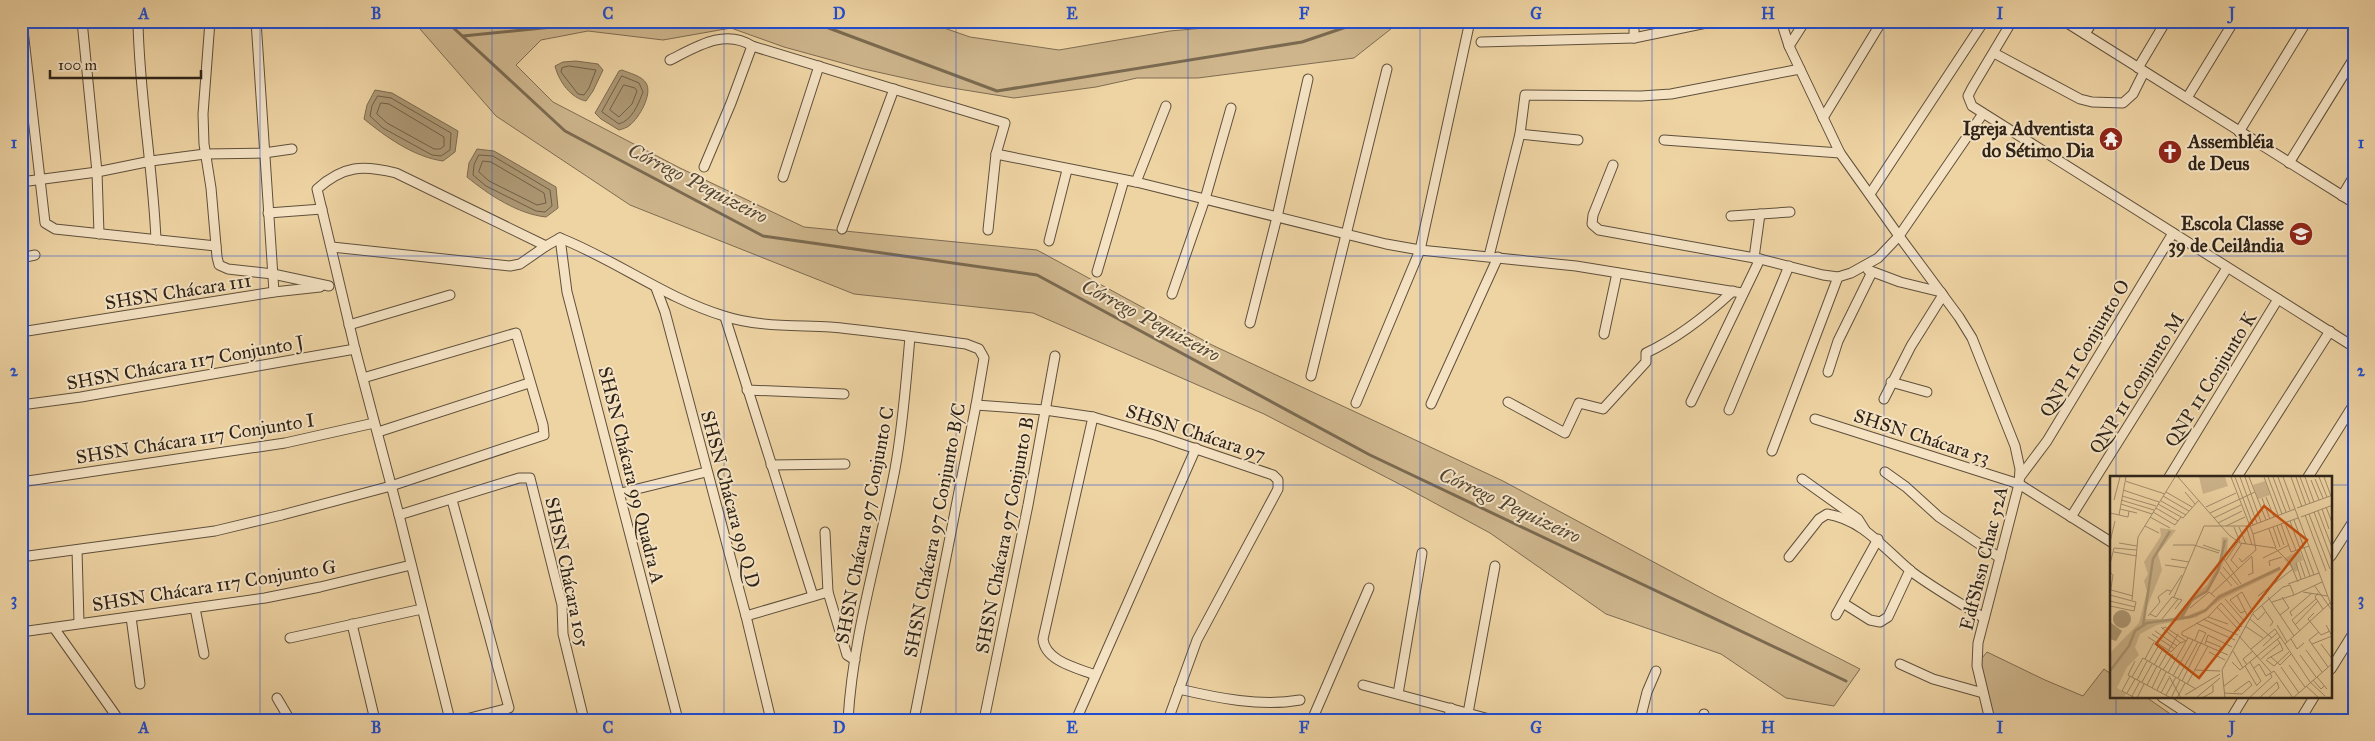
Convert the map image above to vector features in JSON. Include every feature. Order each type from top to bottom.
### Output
[{"type":"street","points":[[22,21],[45,223],[55,229],[216,246]]},
{"type":"street","points":[[82,21],[97,172],[99,234]]},
{"type":"street","points":[[138,21],[139,68],[151,161],[156,240]]},
{"type":"street","points":[[210,21],[202,114],[217,257],[220,265],[329,286]]},
{"type":"street","points":[[256,21],[274,292]]},
{"type":"street","points":[[1356,403],[1420,250],[1470,21]]},
{"type":"street","points":[[1634,21],[1634,38]]},
{"type":"street","points":[[1481,42],[1634,38],[1716,21]]},
{"type":"street","name":"EdfShsn Chac 52A","points":[[1781,21],[1789,46],[1840,153],[1942,293],[1972,338],[2015,446],[2020,481],[1978,643],[1977,666],[1990,720]]},
{"type":"street","points":[[1789,46],[1805,21]]},
{"type":"street","points":[[1823,118],[1882,21]]},
{"type":"street","points":[[1870,194],[1984,21]]},
{"type":"street","points":[[2012,21],[1968,96],[1972,106],[1982,115],[2354,347]]},
{"type":"street","points":[[2064,21],[2354,203]]},
{"type":"street","points":[[2085,34],[2093,21]]},
{"type":"street","points":[[1994,53],[2080,98],[2092,102],[2123,103],[2133,94],[2141,70],[2166,21]]},
{"type":"street","points":[[2187,98],[2234,21]]},
{"type":"street","points":[[2239,132],[2307,21]]},
{"type":"street","points":[[670,60],[716,40],[730,37],[738,38],[752,46],[1005,123],[996,154],[988,230]]},
{"type":"street","points":[[704,167],[752,46]]},
{"type":"street","points":[[2289,163],[2354,58]]},
{"type":"street","points":[[783,177],[818,66]]},
{"type":"street","points":[[1311,376],[1348,234],[1387,68]]},
{"type":"street","points":[[1431,404],[1493,256],[1520,134],[1525,95],[1620,96],[1671,94],[1800,69]]},
{"type":"street","points":[[1250,323],[1277,217],[1308,79]]},
{"type":"street","points":[[842,229],[894,89]]},
{"type":"street","points":[[1136,182],[1166,106]]},
{"type":"street","points":[[21,108],[32,107]]},
{"type":"street","points":[[1172,294],[1205,199],[1231,108]]},
{"type":"street","points":[[1828,372],[1838,341],[1868,270],[1899,236],[1982,115]]},
{"type":"street","points":[[1520,134],[1578,140]]},
{"type":"street","points":[[1664,140],[1840,153]]},
{"type":"street","points":[[21,182],[97,172],[151,161],[205,154],[264,153],[292,149]]},
{"type":"street","points":[[996,154],[1067,170],[1136,182],[1420,250],[1493,256],[1742,293]]},
{"type":"street","points":[[1613,165],[1593,215],[1592,224],[1610,233],[1757,259],[1838,277],[1868,270],[1900,282],[1942,293],[1891,382],[1884,399]]},
{"type":"street","points":[[450,720],[392,486],[349,325],[317,188],[329,178],[349,170],[370,167],[396,173],[546,246]]},
{"type":"street","points":[[1049,241],[1067,170]]},
{"type":"street","points":[[2342,196],[2354,176]]},
{"type":"street","points":[[1097,272],[1124,180]]},
{"type":"street","points":[[268,213],[322,209]]},
{"type":"street","points":[[1731,216],[1790,212]]},
{"type":"street","points":[[1691,402],[1757,259],[1760,214]]},
{"type":"street","name":"QNP 11 Conjunto O","points":[[2020,481],[2047,441],[2173,233]]},
{"type":"street","points":[[332,247],[510,266],[520,264],[560,238],[590,250],[656,288],[725,317],[910,337]]},
{"type":"street","name":"SHSN Chácara 99 Quadra A","points":[[560,238],[567,292],[621,493],[678,720]]},
{"type":"street","points":[[21,258],[35,255]]},
{"type":"street","points":[[1729,410],[1789,266]]},
{"type":"street","name":"QNP 11 Conjunto M","points":[[2071,517],[2227,268]]},
{"type":"street","points":[[1604,334],[1617,273]]},
{"type":"street","points":[[1772,451],[1838,277]]},
{"type":"street","name":"SHSN Chácara 111","points":[[21,332],[274,292],[340,285]]},
{"type":"street","name":"SHSN Chácara 99 Q D","points":[[656,288],[665,312],[706,472],[746,616],[771,720]]},
{"type":"street","points":[[1508,402],[1565,433],[1579,403],[1603,409],[1646,362],[1646,353],[1665,344],[1718,305],[1733,291]]},
{"type":"street","points":[[349,325],[450,295]]},
{"type":"street","name":"QNP 11 Conjunto K","points":[[2170,476],[2278,298]]},
{"type":"street","points":[[725,317],[813,596]]},
{"type":"street","points":[[2238,476],[2330,331]]},
{"type":"street","points":[[21,557],[214,531],[392,486],[544,435],[516,333],[363,378]]},
{"type":"street","name":"SHSN Chácara 97 Conjunto B/C","points":[[910,337],[966,344],[979,348],[984,358],[914,720]]},
{"type":"street","name":"SHSN Chácara 97 Conjunto C","points":[[848,720],[855,660],[868,585],[895,468],[906,388],[910,337]]},
{"type":"street","name":"SHSN Chácara 117 Conjunto J","points":[[21,405],[90,395],[355,349]]},
{"type":"street","name":"SHSN Chácara 97 Conjunto B","points":[[984,720],[1046,410],[1055,356]]},
{"type":"street","points":[[1891,382],[1927,392]]},
{"type":"street","points":[[378,432],[529,383]]},
{"type":"street","points":[[747,390],[844,394]]},
{"type":"street","points":[[2309,476],[2354,404]]},
{"type":"street","name":"SHSN Chácara 97","points":[[976,405],[1046,410],[1093,417],[1196,448],[1273,475],[1278,480],[1279,484],[1267,511],[1235,566],[1197,640],[1168,720]]},
{"type":"street","points":[[1093,417],[1043,639],[1045,650],[1052,656],[1094,675]]},
{"type":"street","name":"SHSN Chácara 53","points":[[1815,419],[2020,481],[2110,541]]},
{"type":"street","name":"SHSN Chácara 117 Conjunto I","points":[[21,482],[285,443],[374,422]]},
{"type":"street","points":[[1076,720],[1094,675],[1196,448]]},
{"type":"street","points":[[771,465],[845,464]]},
{"type":"street","points":[[621,493],[706,472]]},
{"type":"street","points":[[1884,472],[1906,487],[1939,517],[2000,558]]},
{"type":"street","name":"SHSN Chácara 105","points":[[399,515],[520,478],[528,477],[532,480],[562,605],[563,634],[584,720]]},
{"type":"street","points":[[1802,480],[1858,519],[1865,530]]},
{"type":"street","points":[[452,500],[510,708],[462,720]]},
{"type":"street","points":[[1789,557],[1818,519],[1826,514],[1832,515],[1865,530],[1878,539],[1910,570],[1984,618]]},
{"type":"street","points":[[2332,554],[2354,520]]},
{"type":"street","points":[[825,532],[828,592],[847,654],[855,660]]},
{"type":"street","points":[[1836,615],[1878,539]]},
{"type":"street","points":[[77,550],[79,623]]},
{"type":"street","points":[[1398,694],[1422,553]]},
{"type":"street","name":"SHSN Chácara 117 Conjunto G","points":[[21,632],[195,608],[320,587],[411,565]]},
{"type":"street","points":[[1468,713],[1495,566]]},
{"type":"street","points":[[1843,603],[1870,620],[1880,622],[1888,616],[1910,570]]},
{"type":"street","points":[[1312,720],[1369,588]]},
{"type":"street","points":[[746,616],[828,592]]},
{"type":"street","points":[[195,608],[204,654]]},
{"type":"street","points":[[290,638],[422,609]]},
{"type":"street","points":[[131,617],[140,684]]},
{"type":"street","points":[[352,624],[375,720]]},
{"type":"street","points":[[54,628],[119,720]]},
{"type":"street","points":[[2332,667],[2354,632]]},
{"type":"street","points":[[1900,664],[1933,679],[1983,693]]},
{"type":"street","points":[[1640,720],[1647,692],[1656,670]]},
{"type":"street","points":[[1363,685],[1493,720]]},
{"type":"street","points":[[1179,689],[1204,695],[1280,704],[1300,700]]},
{"type":"street","points":[[277,698],[290,720]]},
{"type":"street","points":[[2230,720],[2243,698]]},
{"type":"street","points":[[2300,720],[2313,698]]},
{"type":"street","points":[[2172,700],[2197,720]]},
{"type":"street","points":[[1448,720],[1451,708]]},
{"type":"shaded area","points":[[413,21],[924,21],[970,37],[1059,50],[1170,31],[1262,23],[1401,21],[1354,58],[1198,78],[1137,78],[1096,87],[1014,98],[940,86],[864,69],[784,47],[731,28],[663,40],[588,31],[541,40],[516,65],[553,102],[680,168],[804,227],[1037,250],[1212,345],[1503,481],[1715,595],[1860,669],[1834,706],[1786,698],[1721,654],[1606,614],[1490,533],[1264,414],[1033,313],[854,294],[630,205],[496,116]]},
{"type":"shaded area","points":[[1987,652],[2083,696],[2104,669],[2110,673],[2110,698],[2147,698],[2179,720],[1986,720],[1977,664]]},
{"type":"water","points":[[576,61],[598,64],[603,70],[586,101],[575,97],[566,88],[559,78],[555,66],[563,62]]},
{"type":"water","points":[[622,70],[644,81],[648,88],[648,93],[644,106],[634,122],[619,130],[595,113],[619,71]]},
{"type":"water","points":[[375,90],[392,93],[458,131],[455,152],[443,161],[432,159],[411,151],[373,126],[364,119],[367,105]]},
{"type":"water","points":[[477,149],[494,151],[556,187],[558,208],[546,217],[525,212],[504,203],[467,177],[469,163]]},
{"type":"waterway","name":"Córrego Pequizeiro","points":[[446,21],[565,131],[763,236],[1037,275],[1370,455],[1846,681]]},
{"type":"waterway","points":[[463,36],[612,21]]},
{"type":"waterway","points":[[810,21],[997,91],[1302,42],[1364,21]]},
{"type":"place","name":"Igreja Adventista do Sétimo Dia","points":[[2111,139]]},
{"type":"place","name":"Assembléia de Deus","points":[[2170,152]]},
{"type":"place","name":"Escola Classe 39 de Ceilândia","points":[[2301,234]]}]
